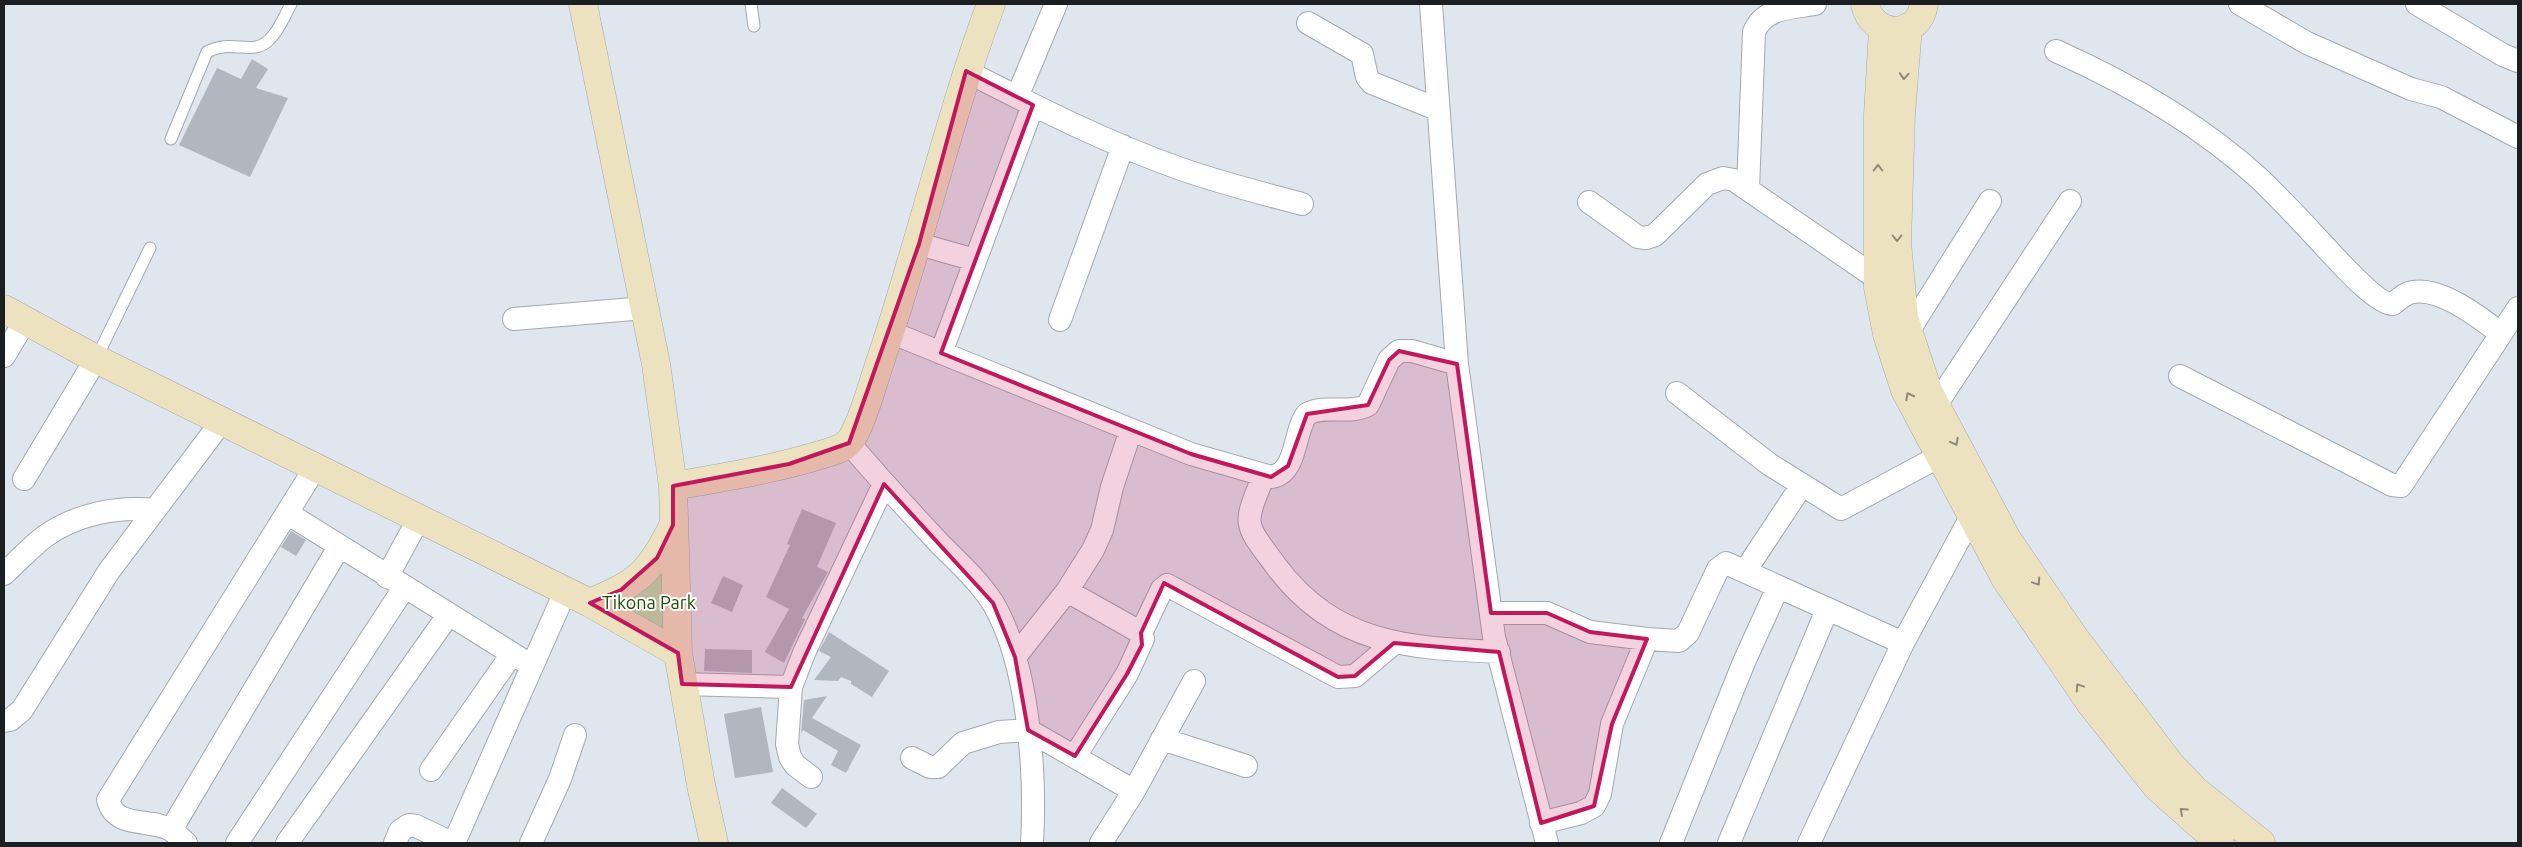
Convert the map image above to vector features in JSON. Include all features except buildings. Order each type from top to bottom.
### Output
[{"type":"street","points":[[582,4],[656,364],[672,486],[678,654],[682,684],[714,843]]},
{"type":"street","points":[[672,486],[789,464],[836,450],[849,443],[860,418],[919,244],[966,71],[991,4]]},
{"type":"street","points":[[941,353],[976,260],[1056,4]]},
{"type":"street","points":[[1431,4],[1437,110],[1457,364],[1491,613],[1544,833],[1594,806],[1600,794],[1612,724],[1647,639]]},
{"type":"street","points":[[1748,189],[1754,32],[1757,23],[1764,16],[1777,10],[1815,4]]},
{"type":"street","points":[[1865,4],[1871,20],[1896,28],[1920,16],[1924,4]]},
{"type":"street","points":[[2240,4],[2307,43],[2411,89],[2441,96],[2518,137]]},
{"type":"street","points":[[2417,4],[2503,55],[2518,61]]},
{"type":"street","points":[[1308,23],[1362,54],[1367,77],[1372,83],[1437,110]]},
{"type":"street","points":[[1896,28],[1878,115],[1878,279],[1887,334],[1905,390],[1940,456],[1977,505],[2008,539],[2171,784],[2220,843]]},
{"type":"street","points":[[1896,28],[1901,113],[1897,243],[1904,318],[1928,391],[1936,405],[1977,505]]},
{"type":"street","points":[[2056,51],[2107,74],[2185,120],[2260,179],[2359,281],[2384,303],[2393,304],[2408,293],[2414,292],[2436,296],[2464,307],[2501,334]]},
{"type":"street","points":[[966,71],[1122,146],[1181,169],[1244,189],[1302,204]]},
{"type":"street","points":[[1060,320],[1122,146]]},
{"type":"street","points":[[1589,202],[1638,237],[1646,238],[1655,235],[1707,184],[1715,180],[1734,180],[1878,279]]},
{"type":"street","points":[[1908,332],[1990,201]]},
{"type":"street","points":[[1936,405],[2070,201]]},
{"type":"street","points":[[919,244],[976,260]]},
{"type":"street","points":[[514,319],[645,308]]},
{"type":"street","points":[[2180,376],[2392,485],[2401,486],[2518,308]]},
{"type":"street","points":[[4,356],[15,315],[96,359],[590,603],[678,654]]},
{"type":"street","points":[[890,332],[1191,454],[1264,475],[1278,476],[1288,466],[1301,424],[1307,414],[1322,410],[1354,409],[1368,404],[1389,360],[1399,351],[1412,351],[1457,364]]},
{"type":"street","points":[[24,479],[96,359]]},
{"type":"street","points":[[1677,393],[1802,485],[1841,509],[1940,456]]},
{"type":"street","points":[[4,720],[10,720],[22,710],[109,571],[222,420]]},
{"type":"street","points":[[1015,656],[1067,591],[1093,550],[1102,530],[1112,487],[1131,430]]},
{"type":"street","points":[[849,443],[993,603],[1015,656],[1028,730],[1034,797],[1032,843]]},
{"type":"street","points":[[315,468],[108,800],[110,809],[120,818],[178,837],[339,546]]},
{"type":"street","points":[[1264,475],[1250,508],[1248,522],[1254,536],[1290,584],[1326,616],[1365,634],[1394,643],[1439,650],[1499,652]]},
{"type":"street","points":[[811,777],[795,765],[790,757],[787,744],[792,687],[804,653],[884,484]]},
{"type":"street","points":[[1745,571],[1802,485]]},
{"type":"street","points":[[1809,843],[1903,643],[1977,505]]},
{"type":"street","points":[[4,574],[44,537],[72,521],[124,508],[155,510]]},
{"type":"street","points":[[287,513],[532,666]]},
{"type":"street","points":[[237,843],[395,582],[419,518]]},
{"type":"street","points":[[590,603],[622,590],[641,575],[657,558],[674,525]]},
{"type":"street","points":[[1491,613],[1547,613],[1590,632],[1647,639],[1682,639],[1720,566],[1729,564],[1826,610],[1903,643]]},
{"type":"street","points":[[1075,756],[1127,674],[1142,645],[1141,634],[1162,589],[1166,585],[1338,677],[1354,676],[1394,643]]},
{"type":"street","points":[[1671,843],[1744,662],[1778,587]]},
{"type":"street","points":[[1067,591],[1141,634]]},
{"type":"street","points":[[395,843],[400,831],[409,825],[416,826],[453,843],[565,592]]},
{"type":"street","points":[[1729,843],[1826,610]]},
{"type":"street","points":[[287,843],[449,614]]},
{"type":"street","points":[[431,770],[512,654]]},
{"type":"street","points":[[1101,843],[1134,791],[1194,681]]},
{"type":"street","points":[[682,684],[792,687]]},
{"type":"street","points":[[912,758],[930,767],[938,767],[963,744],[999,732],[1028,730],[1134,791]]},
{"type":"street","points":[[531,843],[560,779],[575,735]]},
{"type":"street","points":[[1162,739],[1246,766]]},
{"type":"street","points":[[2171,784],[2261,843]]},
{"type":"lane","points":[[171,139],[207,52],[226,45],[249,48],[260,47],[270,40],[291,4]]},
{"type":"lane","points":[[751,4],[754,26]]},
{"type":"lane","points":[[96,359],[150,248]]},
{"type":"highlighted area","points":[[966,71],[1033,105],[941,353],[1191,454],[1271,477],[1288,466],[1307,414],[1368,405],[1389,360],[1399,351],[1457,364],[1491,613],[1547,613],[1590,632],[1647,639],[1612,724],[1594,806],[1541,823],[1499,652],[1394,643],[1355,676],[1338,677],[1164,583],[1141,633],[1142,645],[1127,674],[1075,756],[1028,730],[1015,657],[993,603],[884,484],[791,687],[682,684],[678,653],[590,603],[621,590],[657,558],[673,525],[673,486],[789,464],[849,443],[919,244]]},
{"type":"green space","name":"Tikona Park","points":[[666,551],[678,647],[601,603]]}]
